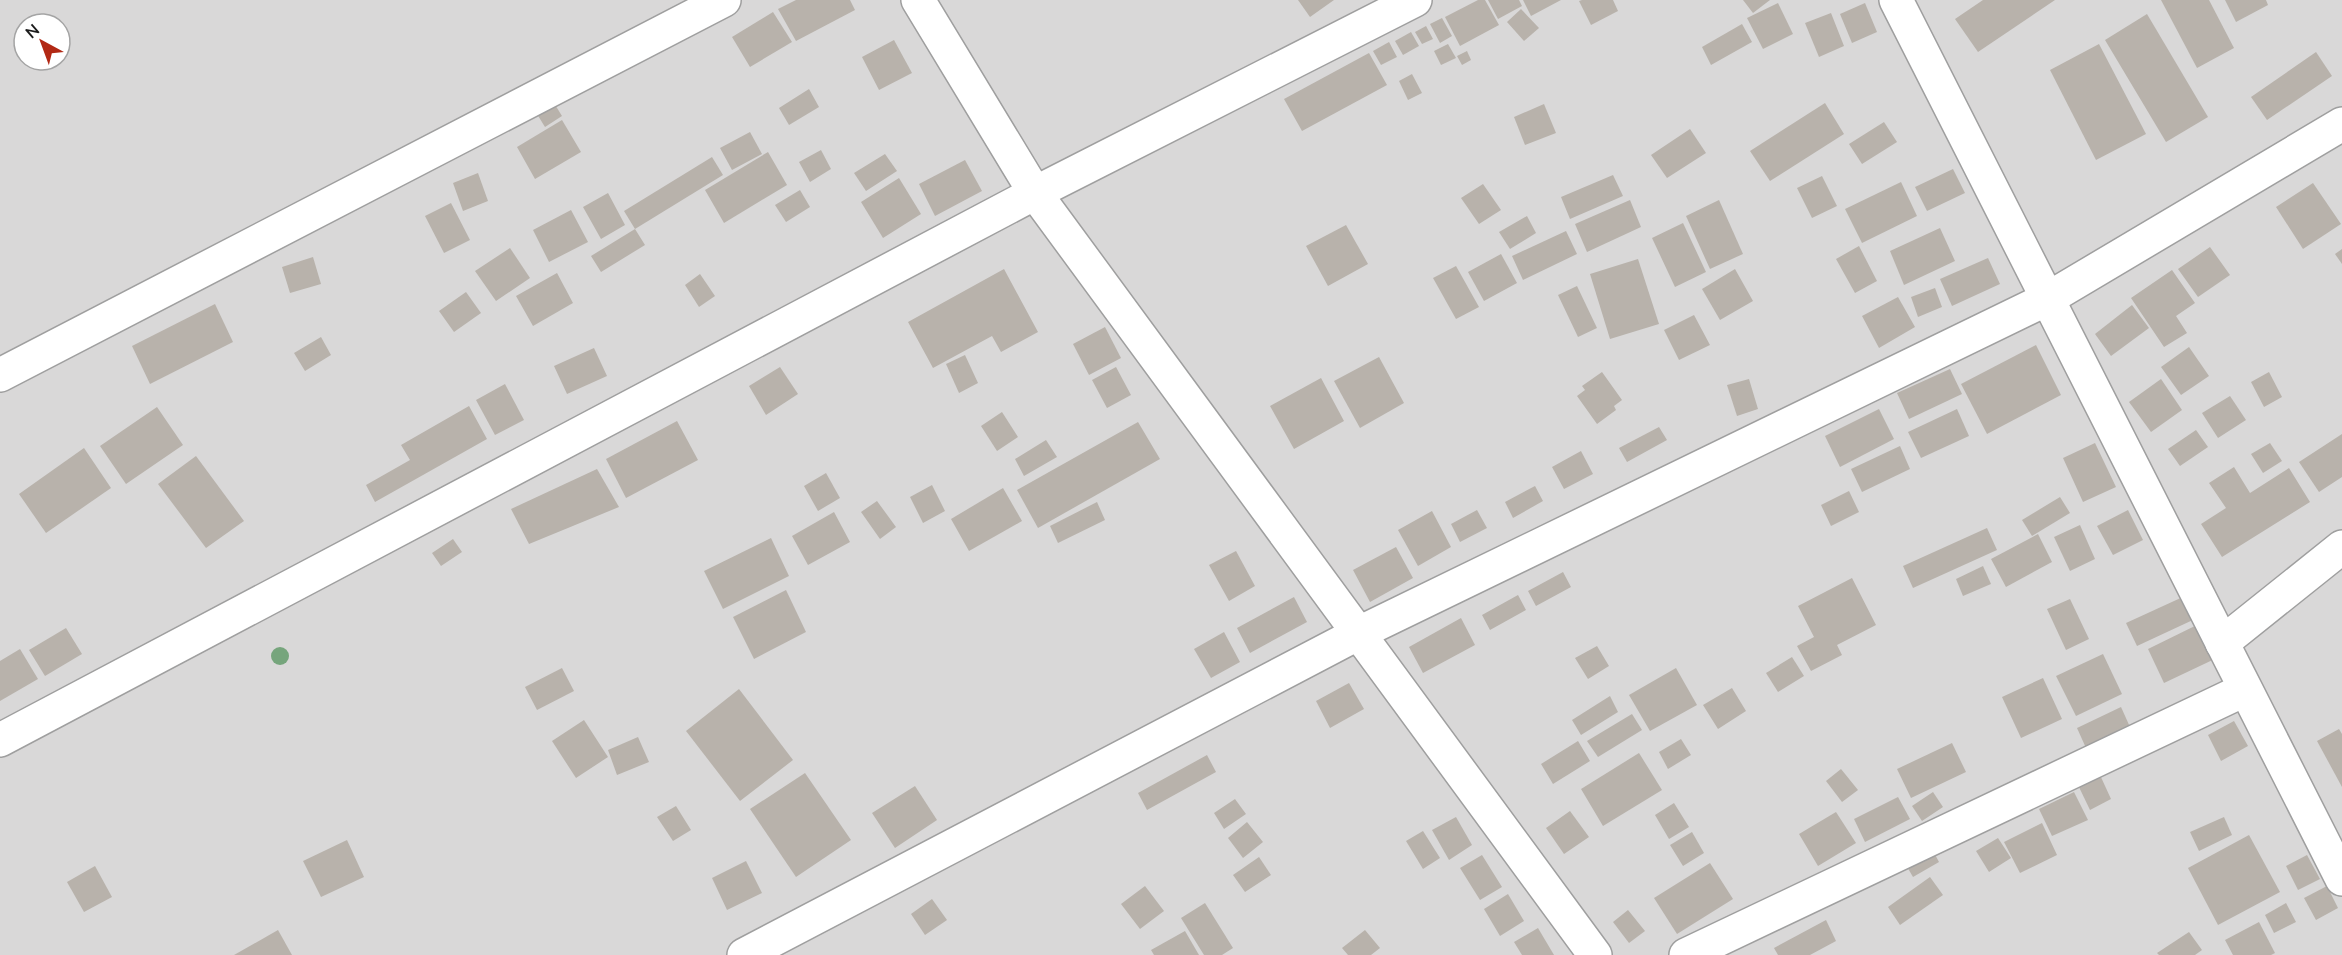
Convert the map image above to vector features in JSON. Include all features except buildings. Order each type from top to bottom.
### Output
[{"type":"street","points":[[0,375],[724,0]]},
{"type":"street","points":[[918,0],[1035,193],[1595,955]]},
{"type":"street","points":[[0,740],[1035,193],[1415,0]]},
{"type":"street","points":[[1896,0],[2049,298],[2244,690],[2342,879]]},
{"type":"street","points":[[744,955],[1359,633],[2049,298],[2342,123]]},
{"type":"street","points":[[2222,643],[2342,548]]},
{"type":"street","points":[[1686,955],[2244,690]]},
{"type":"shaded area","points":[[0,0],[2342,0],[2342,955],[0,955]]}]
